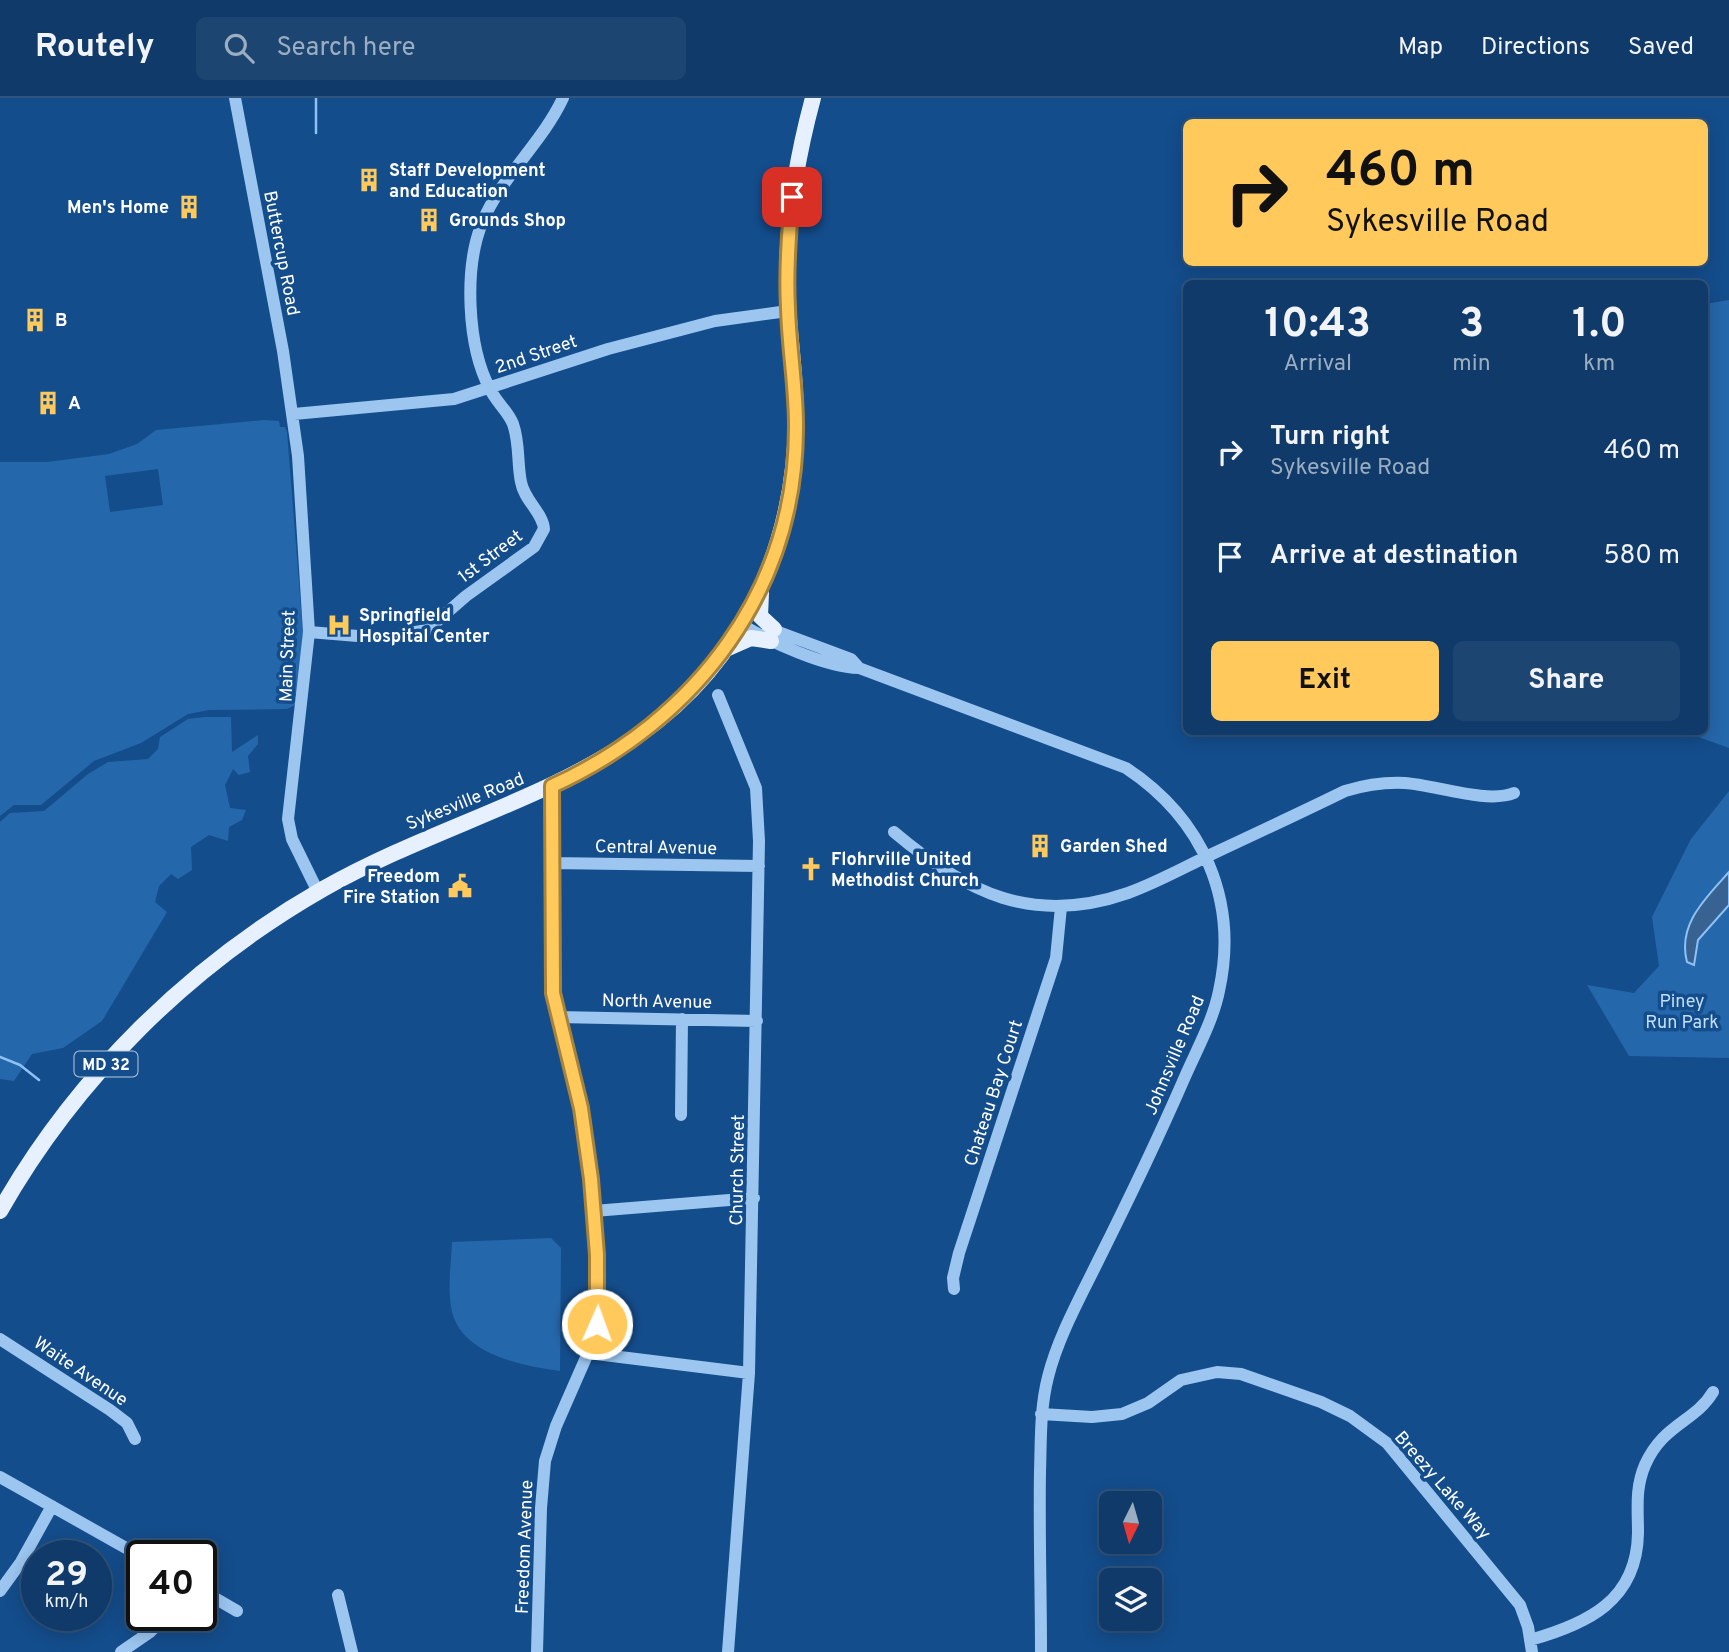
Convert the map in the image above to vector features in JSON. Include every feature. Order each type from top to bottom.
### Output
[{"type":"main road","name":"Sykesville Road","points":[[0,1211],[64,1114],[131,1037],[210,967],[318,892],[413,843],[552,786],[607,757],[648,729],[680,702],[724,650],[761,586],[785,520],[795,456],[795,390],[788,311],[788,239],[792,197],[813,98]]},
{"type":"main road","points":[[724,650],[751,639],[772,635],[760,616],[761,586]]},
{"type":"street","name":"Buttercup Road","points":[[235,98],[293,414]]},
{"type":"street","name":"1st Street","points":[[309,632],[382,638],[427,630],[466,596],[534,547],[544,529],[521,483],[520,451],[513,422],[490,389],[476,344],[471,305],[472,267],[479,236],[499,192],[563,98]]},
{"type":"street","name":"2nd Street","points":[[293,414],[423,403],[490,389],[608,349],[715,321],[788,311]]},
{"type":"street","name":"Main Street","points":[[293,414],[309,632],[288,819],[292,839],[318,892]]},
{"type":"street","name":"Johnsville Road","points":[[741,624],[840,665],[859,668],[1126,768],[1167,800],[1208,856],[1219,886],[1226,946],[1219,993],[1176,1097],[1059,1346],[1049,1374],[1041,1413],[1041,1652]]},
{"type":"street","name":"Church Street","points":[[718,695],[757,788],[759,866],[749,1373],[728,1652]]},
{"type":"street","points":[[894,832],[949,875],[978,891],[1008,900],[1061,907],[1127,893],[1345,791],[1366,785],[1404,783],[1496,797],[1514,793]]},
{"type":"street","name":"Freedom Avenue","points":[[537,1652],[545,1461],[556,1426],[588,1353],[599,1305],[594,1210],[581,1108],[553,993],[552,786]]},
{"type":"street","name":"Central Avenue","points":[[552,863],[759,866]]},
{"type":"street","name":"Chateau Bay Court","points":[[954,1289],[953,1278],[959,1253],[1056,958],[1061,907]]},
{"type":"street","name":"North Avenue","points":[[557,1017],[757,1021]]},
{"type":"street","points":[[681,1115],[682,1019]]},
{"type":"street","points":[[594,1210],[754,1198]]},
{"type":"street","name":"Waite Avenue","points":[[0,1339],[105,1406],[127,1423],[135,1439]]},
{"type":"street","points":[[588,1353],[749,1373]]},
{"type":"street","name":"Breezy Lake Way","points":[[1041,1413],[1092,1417],[1122,1414],[1148,1402],[1181,1380],[1217,1372],[1241,1374],[1321,1402],[1368,1428],[1399,1457],[1520,1605],[1531,1646]]},
{"type":"street","points":[[1531,1646],[1581,1624],[1612,1600],[1626,1581],[1634,1560],[1638,1535],[1637,1492],[1648,1457],[1661,1438],[1702,1406],[1713,1392]]},
{"type":"street","points":[[0,1477],[126,1548]]},
{"type":"street","points":[[0,1591],[21,1562],[52,1506]]},
{"type":"street","points":[[338,1595],[352,1652]]},
{"type":"street","points":[[217,1599],[237,1611]]},
{"type":"street","points":[[121,1652],[151,1631]]},
{"type":"green space","points":[[1729,300],[1729,748],[1693,735],[1708,735],[1708,304]]},
{"type":"green space","points":[[264,420],[279,421],[280,427],[285,427],[303,633],[297,704],[287,709],[209,710],[188,714],[141,743],[94,761],[41,805],[14,805],[0,816],[0,462],[47,462],[109,454],[137,444],[156,430]],"holes":[[[158,469],[163,505],[110,512],[105,476]]]},
{"type":"green space","points":[[231,717],[232,752],[258,735],[258,744],[248,756],[250,772],[239,775],[233,769],[225,785],[230,808],[246,810],[242,820],[229,827],[228,841],[209,835],[191,847],[192,870],[178,879],[171,874],[159,886],[155,902],[167,912],[102,1021],[63,1048],[32,1054],[14,1081],[0,1079],[0,822],[10,813],[44,811],[88,774],[108,762],[148,759],[158,749],[160,737],[188,719]]},
{"type":"green space","name":"Piney Run Park","points":[[1729,791],[1729,872],[1697,908],[1685,936],[1694,965],[1698,940],[1729,905],[1729,1058],[1629,1056],[1587,985],[1634,993],[1659,966],[1652,917],[1691,839]]},
{"type":"green space","points":[[551,1238],[561,1248],[560,1371],[529,1366],[496,1356],[481,1348],[468,1339],[458,1327],[452,1312],[450,1295],[452,1242]]},
{"type":"shaded area","points":[[1729,872],[1729,905],[1698,940],[1694,965],[1687,962],[1685,948],[1690,924],[1703,902]]},
{"type":"waterway","points":[[316,98],[316,133]]},
{"type":"waterway","points":[[0,1057],[20,1065],[39,1080]]},
{"type":"place","name":"Staff Development and Education","points":[[369,180]]},
{"type":"place","name":"Men's Home","points":[[189,207]]},
{"type":"place","name":"Grounds Shop","points":[[429,220]]},
{"type":"place","name":"B","points":[[35,320]]},
{"type":"place","name":"A","points":[[48,403]]},
{"type":"place","name":"Springfield Hospital Center","points":[[339,625]]},
{"type":"place","name":"Garden Shed","points":[[1040,846]]},
{"type":"place","name":"Flohrville United Methodist Church","points":[[811,869]]},
{"type":"place","name":"Freedom Fire Station","points":[[460,886]]},
{"type":"route","points":[[597,1324],[597,1255],[591,1179],[581,1108],[560,1031],[553,993],[552,786],[631,743],[680,702],[724,650],[764,581],[785,520],[795,456],[795,390],[787,276],[792,197]]}]
